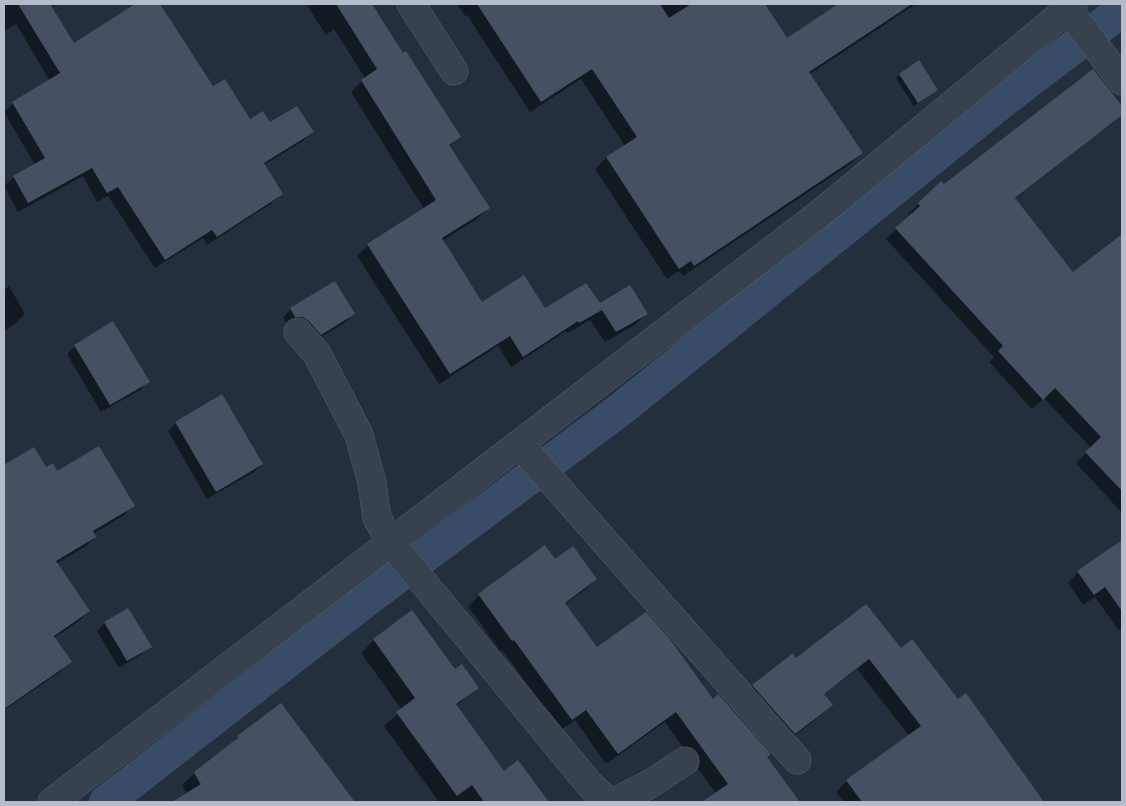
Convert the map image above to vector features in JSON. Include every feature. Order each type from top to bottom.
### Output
[{"type":"street","points":[[411,4],[454,71]]},
{"type":"street","points":[[52,802],[822,212],[1070,6],[1122,81]]},
{"type":"street","points":[[298,332],[316,354],[359,435],[372,483],[377,518],[391,542],[590,785],[603,797],[614,802],[650,784],[685,761]]},
{"type":"street","points":[[519,444],[796,760]]},
{"type":"building","points":[[18,4],[50,4],[74,43],[135,4],[160,4],[213,86],[225,79],[250,119],[263,111],[270,122],[297,106],[314,132],[264,163],[283,194],[217,237],[212,230],[165,260],[118,187],[107,193],[92,168],[28,203],[13,176],[45,158],[12,102],[60,73]]},
{"type":"building","points":[[336,4],[372,4],[403,53],[406,51],[461,137],[449,145],[490,208],[442,238],[482,302],[524,275],[545,308],[586,283],[600,303],[630,285],[648,314],[616,332],[602,310],[579,323],[578,321],[523,357],[510,336],[450,374],[367,244],[436,200],[361,80],[377,69]]},
{"type":"building","points":[[477,4],[660,4],[669,18],[691,4],[765,4],[787,38],[838,4],[912,4],[809,72],[863,153],[694,266],[691,261],[679,269],[606,157],[637,137],[592,69],[541,102]]},
{"type":"building","points":[[919,60],[938,90],[918,103],[899,74]]},
{"type":"building","points":[[1093,69],[1122,106],[1122,115],[1015,198],[1073,272],[1122,234],[1122,491],[1085,452],[1101,437],[1055,388],[1043,400],[998,351],[1003,346],[895,228],[920,206],[918,203],[941,181],[944,184]]},
{"type":"building","points":[[335,281],[355,314],[321,335],[309,321],[303,317],[295,317],[290,308]]},
{"type":"building","points":[[113,321],[150,382],[110,405],[74,345]]},
{"type":"building","points":[[222,394],[263,464],[216,492],[175,422]]},
{"type":"building","points":[[99,446],[135,506],[93,531],[96,537],[56,561],[90,611],[54,636],[72,662],[4,709],[4,465],[34,447],[46,467],[53,463],[57,471]]},
{"type":"building","points":[[1122,540],[1122,611],[1105,587],[1094,595],[1077,571]]},
{"type":"building","points":[[545,545],[555,559],[573,546],[597,579],[565,603],[597,647],[646,612],[669,638],[713,699],[718,694],[771,754],[767,757],[800,802],[702,802],[728,784],[676,712],[618,754],[586,710],[572,720],[478,594]]},
{"type":"building","points":[[866,604],[901,648],[912,639],[958,699],[966,693],[1044,802],[862,802],[846,780],[921,726],[869,659],[824,694],[833,705],[795,734],[752,685],[793,653],[796,658]]},
{"type":"building","points":[[128,608],[152,647],[127,661],[104,622]]},
{"type":"building","points":[[412,610],[455,669],[462,664],[479,688],[456,704],[504,771],[518,760],[549,802],[484,802],[472,785],[457,796],[396,712],[415,698],[373,639]]},
{"type":"building","points":[[281,703],[355,802],[172,802],[201,784],[194,772]]},
{"type":"waterway","points":[[106,802],[366,600],[621,409],[1009,96],[1122,10]]}]
